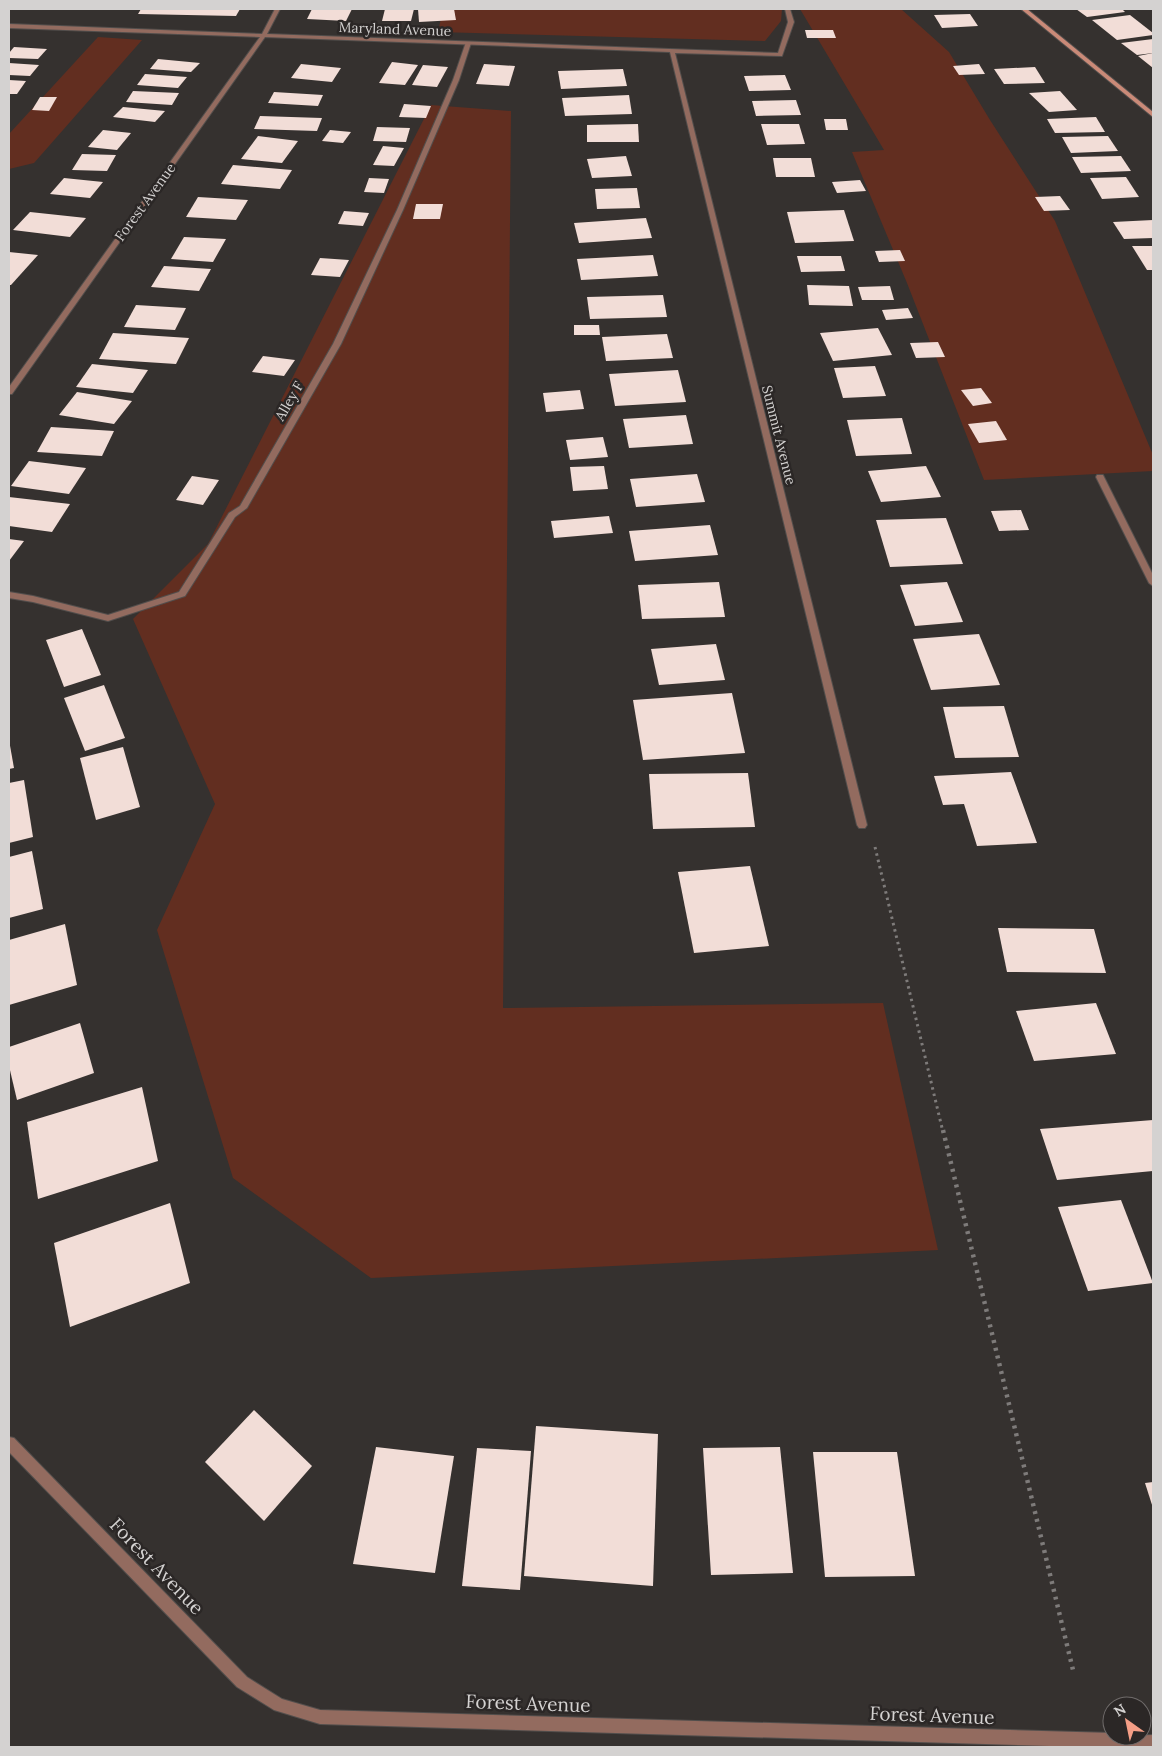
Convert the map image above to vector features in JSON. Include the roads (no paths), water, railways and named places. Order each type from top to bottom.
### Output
[{"type":"street","name":"Forest Avenue","points":[[9,392],[264,35],[277,9]]},
{"type":"street","name":"Maryland Avenue","points":[[9,26],[780,55],[791,22],[788,9]]},
{"type":"street","points":[[1024,9],[1153,115]]},
{"type":"street","name":"Alley F","points":[[9,596],[33,599],[108,618],[182,594],[232,515],[243,508],[337,344],[400,210],[456,80],[468,43]]},
{"type":"street","name":"Summit Avenue","points":[[672,51],[862,825]]},
{"type":"street","points":[[1100,477],[1153,583]]},
{"type":"street","name":"Forest Avenue","points":[[9,1444],[242,1682],[279,1704],[320,1717],[1153,1742]]}]
